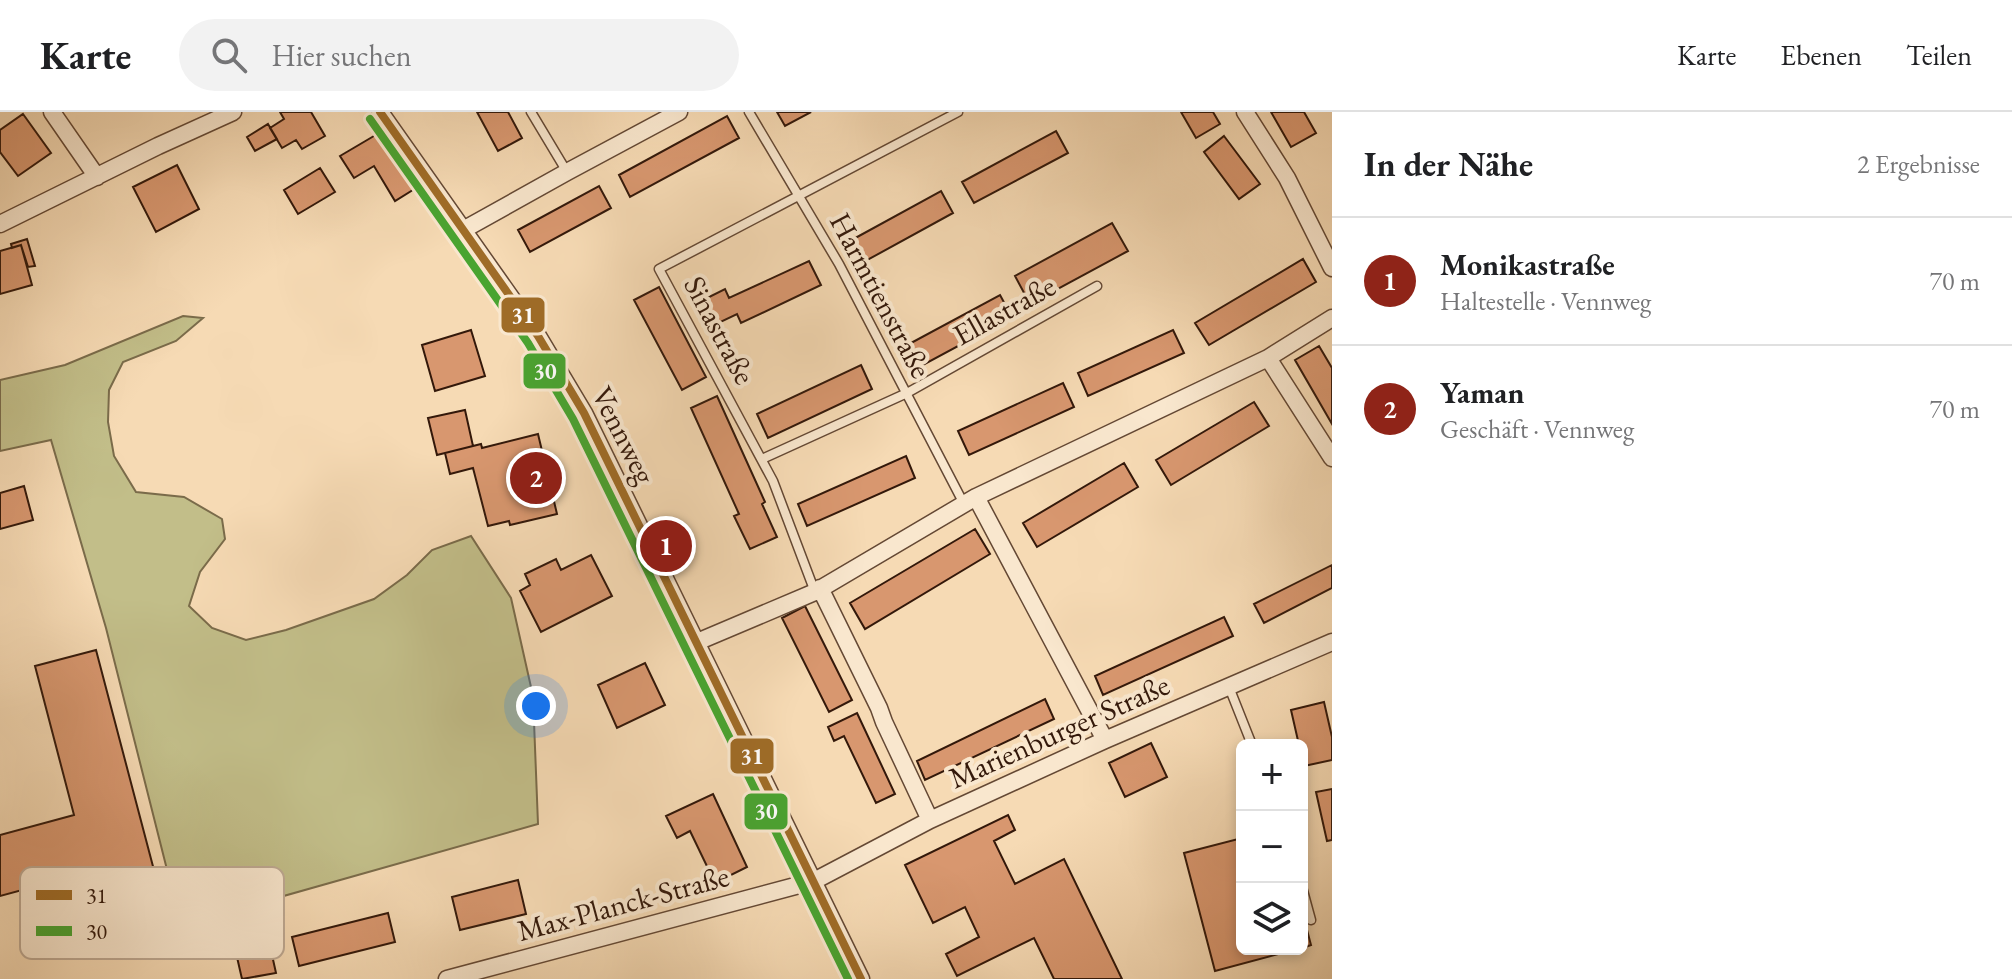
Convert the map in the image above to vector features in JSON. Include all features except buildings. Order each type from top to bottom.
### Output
[{"type":"street","points":[[52,112],[97,177]]},
{"type":"street","points":[[0,224],[233,112]]},
{"type":"street","name":"Vennweg","points":[[380,112],[538,336],[584,413],[861,979]]},
{"type":"street","points":[[463,230],[567,172],[654,118],[679,112]]},
{"type":"street","points":[[1245,112],[1287,178],[1332,268]]},
{"type":"street","points":[[697,642],[818,590],[970,501],[1268,358],[1332,318]]},
{"type":"street","points":[[1268,358],[1332,458]]},
{"type":"street","points":[[970,501],[1105,740]]},
{"type":"street","points":[[818,590],[879,708],[930,820]]},
{"type":"street","name":"Marienburger Straße","points":[[814,881],[930,820],[1330,642]]},
{"type":"street","name":"Max-Planck-Straße","points":[[447,979],[814,881]]},
{"type":"lane","points":[[531,112],[567,172]]},
{"type":"lane","name":"Harmtienstraße","points":[[749,112],[839,264],[907,393],[970,501]]},
{"type":"lane","name":"Sinastraße","points":[[818,590],[773,481],[659,269],[958,112]]},
{"type":"lane","name":"Ellastraße","points":[[762,459],[907,393],[1097,286]]},
{"type":"lane","points":[[1228,686],[1250,739]]},
{"type":"lane","points":[[1308,909],[1311,920]]},
{"type":"shaded area","points":[[183,316],[203,318],[176,341],[123,362],[109,390],[108,422],[114,456],[136,492],[184,497],[222,519],[225,539],[200,572],[189,606],[212,628],[246,640],[286,630],[374,599],[407,575],[432,550],[471,536],[511,598],[533,696],[538,824],[284,896],[284,867],[166,867],[106,628],[51,440],[0,451],[0,380],[65,365]]},
{"type":"transit line","name":"31","points":[[380,112],[538,336],[584,413],[861,979]]},
{"type":"transit line","name":"30","points":[[370,119],[528,343],[573,419],[848,979]]},
{"type":"place","name":"Yaman","points":[[536,478]]},
{"type":"place","name":"Monikastraße","points":[[666,546]]}]
